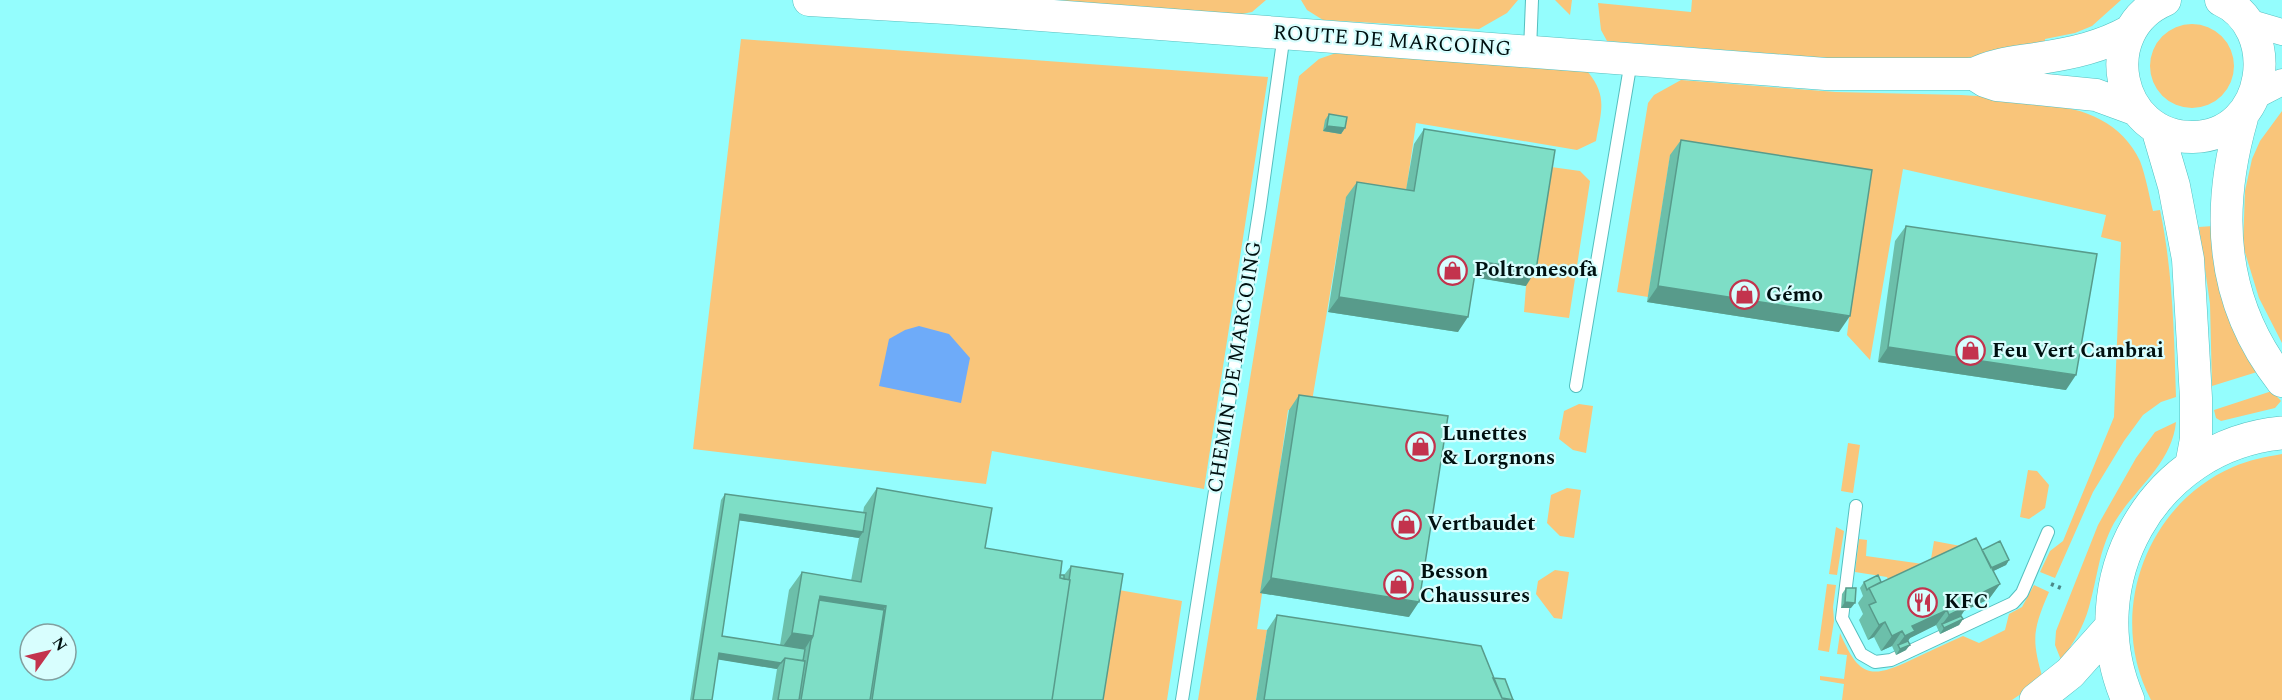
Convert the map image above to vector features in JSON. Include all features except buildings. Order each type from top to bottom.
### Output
[{"type":"main road","points":[[2128,700],[2114,656],[2111,627],[2114,589],[2124,553],[2140,520],[2163,491],[2191,466],[2226,447],[2264,435],[2282,433]]},
{"type":"main road","points":[[2036,700],[2070,673],[2111,627]]},
{"type":"street","name":"ROUTE DE MARCOING","points":[[809,0],[947,4],[1284,33],[1826,74],[1974,74],[1996,65],[2091,49],[2130,31]]},
{"type":"street","points":[[2159,1],[2141,16],[2130,31],[2123,51],[2122,71],[2126,92],[2147,119],[2174,186],[2188,259],[2196,398],[2196,440],[2191,466]]},
{"type":"street","points":[[2225,1],[2251,23],[2260,40],[2264,58],[2261,98],[2235,145],[2228,185],[2226,218],[2228,256],[2239,303],[2262,351],[2282,381]]},
{"type":"street","points":[[2251,23],[2282,32]]},
{"type":"street","name":"ROUTE DE MARCOING","points":[[1974,74],[1997,85],[2096,95],[2147,119],[2174,135],[2192,137],[2210,135],[2228,129],[2261,98]]},
{"type":"lane","points":[[1530,51],[1532,0]]},
{"type":"lane","name":"CHEMIN DE MARCOING","points":[[1182,700],[1261,197],[1284,33]]},
{"type":"lane","points":[[1576,386],[1631,60]]},
{"type":"lane","points":[[1856,506],[1842,618],[1861,654],[1869,660],[1880,663],[2013,603],[2022,592],[2048,532]]},
{"type":"shaded area","points":[[1052,0],[1266,0],[1252,12],[1242,14]]},
{"type":"shaded area","points":[[1301,0],[1518,0],[1507,13],[1479,29],[1323,20],[1307,10]]},
{"type":"shaded area","points":[[1555,0],[1572,0],[1570,15]]},
{"type":"shaded area","points":[[1692,0],[2121,0],[2092,26],[2075,33],[2045,39],[2045,46],[1967,58],[1841,59],[1607,41],[1601,30],[1598,3],[1691,12]]},
{"type":"shaded area","points":[[2192,24],[2208,27],[2222,36],[2231,50],[2234,66],[2231,82],[2222,96],[2208,105],[2192,108],[2176,105],[2162,96],[2153,82],[2150,66],[2153,50],[2162,36],[2176,27]]},
{"type":"shaded area","points":[[741,39],[1268,77],[1204,489],[992,451],[986,484],[693,449]]},
{"type":"shaded area","points":[[1336,53],[1588,72],[1601,97],[1601,113],[1596,141],[1577,150],[1416,123],[1404,206],[1346,198],[1310,413],[1288,410],[1257,629],[1267,630],[1256,700],[1198,700],[1299,76],[1319,59]]},
{"type":"shaded area","points":[[1681,80],[1836,92],[1961,95],[2044,100],[2044,106],[2073,109],[2101,120],[2113,127],[2133,148],[2142,167],[2153,211],[2160,210],[2164,233],[2172,303],[2176,397],[2161,402],[2143,415],[2124,441],[2093,492],[2055,578],[2040,572],[2050,551],[2063,541],[2114,417],[2121,242],[2101,237],[2106,215],[1903,169],[1870,360],[1847,335],[1850,310],[1670,156],[1648,297],[1617,292],[1648,103],[1654,95]]},
{"type":"shaded area","points":[[2282,111],[2282,343],[2259,298],[2243,246],[2245,191],[2252,159],[2260,141]]},
{"type":"shaded area","points":[[1544,166],[1580,171],[1590,181],[1569,318],[1524,312]]},
{"type":"shaded area","points":[[2213,226],[2222,298],[2234,332],[2257,372],[2212,386],[2210,304],[2199,227]]},
{"type":"shaded area","points":[[2272,391],[2281,401],[2275,408],[2221,421],[2216,418],[2214,410]]},
{"type":"shaded area","points":[[1579,404],[1593,406],[1586,453],[1573,450],[1559,439],[1564,411]]},
{"type":"shaded area","points":[[2176,422],[2173,437],[2160,463],[2114,523],[2101,555],[2087,614],[2078,635],[2061,660],[2055,645],[2056,631],[2098,525],[2136,458],[2155,432]]},
{"type":"shaded area","points":[[1848,443],[1860,445],[1853,493],[1841,491]]},
{"type":"shaded area","points":[[2282,454],[2282,700],[2151,700],[2138,667],[2132,633],[2134,599],[2142,566],[2157,535],[2177,507],[2202,484],[2233,467]]},
{"type":"shaded area","points":[[2028,470],[2037,471],[2049,485],[2045,508],[2029,519],[2020,517]]},
{"type":"shaded area","points":[[1567,488],[1581,490],[1574,538],[1560,536],[1547,523],[1551,495]]},
{"type":"shaded area","points":[[1836,527],[1844,531],[1837,575],[1829,574]]},
{"type":"shaded area","points":[[1859,539],[1867,540],[1866,556],[1930,565],[1934,541],[1966,547],[1892,588],[1887,577],[1855,572]]},
{"type":"shaded area","points":[[1555,570],[1569,572],[1562,619],[1554,618],[1536,594],[1538,581]]},
{"type":"shaded area","points":[[1827,584],[1836,585],[1829,652],[1818,650]]},
{"type":"shaded area","points":[[2034,585],[2049,592],[2037,625],[2035,644],[2043,679],[2012,700],[1842,700],[1844,684],[1820,680],[1820,676],[1844,679],[1847,655],[1837,654],[1840,633],[1853,658],[1860,666],[1875,672],[1885,670],[1963,636],[1979,643],[2005,630],[2009,614],[2022,607]]},
{"type":"shaded area","points":[[1113,589],[1182,601],[1167,700],[1095,700]]},
{"type":"water","points":[[919,326],[949,334],[970,358],[961,403],[879,386],[889,339],[905,330]]},
{"type":"place","name":"Poltronesofà","points":[[1453,270]]},
{"type":"place","name":"Gémo","points":[[1745,295]]},
{"type":"place","name":"Feu Vert Cambrai","points":[[1971,351]]},
{"type":"place","name":"Lunettes & Lorgnons","points":[[1421,446]]},
{"type":"place","name":"Vertbaudet","points":[[1406,524]]},
{"type":"place","name":"Besson Chaussures","points":[[1399,584]]},
{"type":"place","name":"KFC","points":[[1923,602]]}]
